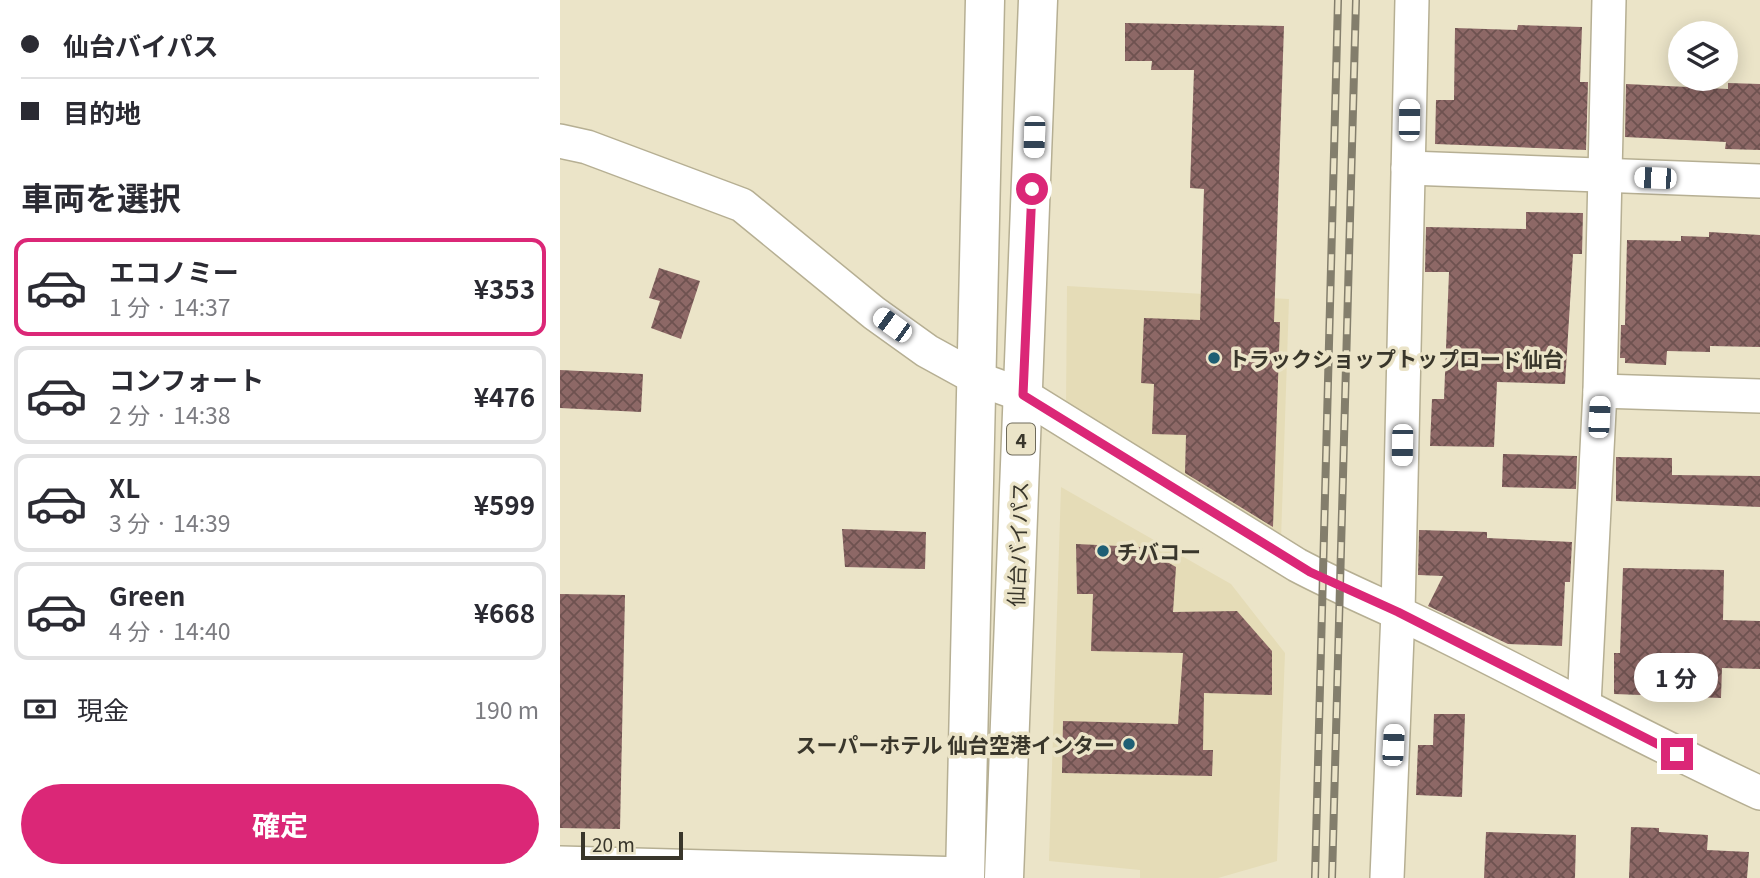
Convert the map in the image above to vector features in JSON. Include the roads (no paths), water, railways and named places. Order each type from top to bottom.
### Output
[{"type":"highway","name":"仙台バイパス","points":[[965,876],[985,0]]},
{"type":"highway","name":"仙台バイパス","points":[[1004,878],[1038,0]]},
{"type":"street","points":[[1387,878],[1398,612],[1412,0]]},
{"type":"street","points":[[1584,705],[1600,391],[1609,0]]},
{"type":"street","points":[[560,141],[587,147],[742,205],[874,313],[927,351],[978,379],[1023,395],[1297,565],[1340,588],[1398,612],[1677,754],[1760,793]]},
{"type":"street","points":[[1408,168],[1760,181]]},
{"type":"street","points":[[1600,391],[1760,396]]},
{"type":"street","points":[[560,863],[965,876]]},
{"type":"railway","points":[[1315,878],[1338,0]]},
{"type":"railway","points":[[1332,878],[1356,0]]},
{"type":"place","name":"トラックショップトップロード仙台","points":[[1214,358]]},
{"type":"place","name":"チバコー","points":[[1103,551]]},
{"type":"place","name":"スーパーホテル 仙台空港インター","points":[[1129,744]]}]
